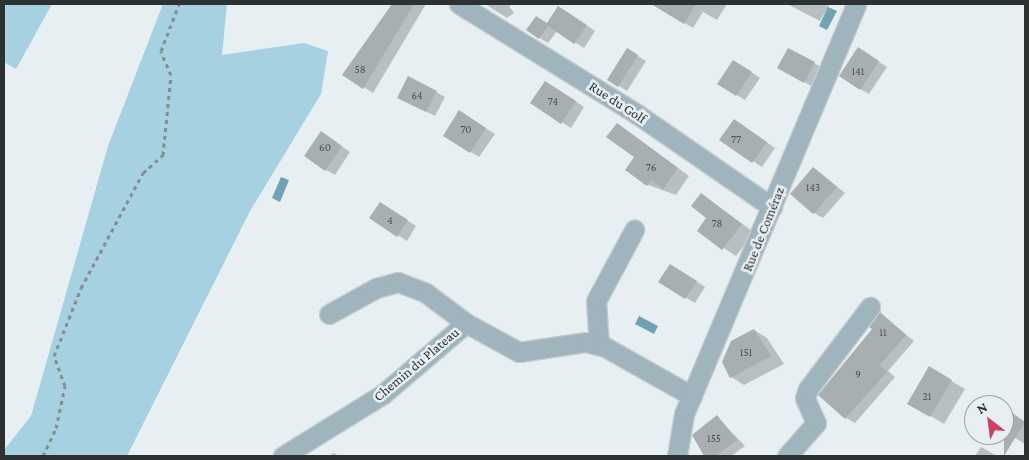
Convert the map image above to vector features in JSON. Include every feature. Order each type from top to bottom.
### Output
[{"type":"street","name":"Rue du Golf","points":[[459,4],[637,114],[772,208]]},
{"type":"street","name":"Rue de Coméraz","points":[[677,456],[678,432],[692,396],[856,4]]},
{"type":"street","points":[[599,345],[596,301],[634,230]]},
{"type":"street","points":[[329,314],[376,288],[398,282],[426,293],[466,323]]},
{"type":"street","points":[[787,456],[816,423],[805,398],[808,389],[870,307]]},
{"type":"street","name":"Chemin du Plateau","points":[[283,456],[383,394],[466,323],[519,352],[577,343],[599,345],[692,396]]},
{"type":"path","points":[[44,456],[56,428],[65,386],[54,356],[81,288],[143,173],[163,155],[171,75],[161,51],[178,4]]},
{"type":"shaded area","points":[[4,4],[52,4],[16,69],[4,62]]},
{"type":"shaded area","points":[[163,4],[227,4],[222,55],[304,43],[328,51],[321,94],[250,211],[127,456],[4,456],[4,450],[31,416],[108,146]]},
{"type":"shaded area","points":[[828,7],[837,11],[827,30],[819,26]]},
{"type":"shaded area","points":[[281,177],[289,180],[280,202],[272,198]]},
{"type":"shaded area","points":[[639,316],[658,326],[654,334],[635,324]]},
{"type":"building","points":[[392,4],[414,4],[363,89],[342,75]]},
{"type":"building","points":[[651,4],[696,4],[684,24]]},
{"type":"building","points":[[558,6],[587,25],[574,44],[548,26],[539,39],[526,30],[536,16],[547,23]]},
{"type":"building","points":[[858,47],[879,61],[860,90],[839,76]]},
{"type":"building","points":[[627,48],[638,55],[618,87],[607,80]]},
{"type":"building","points":[[788,48],[815,62],[804,83],[777,68]]},
{"type":"building","points":[[733,60],[752,72],[736,96],[717,84]]},
{"type":"building","points":[[408,76],[437,91],[426,112],[397,98]]},
{"type":"building","points":[[545,81],[576,101],[561,124],[530,103]]},
{"type":"building","points":[[459,110],[486,128],[470,153],[443,136]]},
{"type":"building","points":[[734,119],[767,142],[752,163],[719,140]]},
{"type":"building","points":[[617,123],[678,168],[663,189],[651,180],[647,186],[625,170],[634,157],[606,137]]},
{"type":"building","points":[[321,131],[342,146],[325,171],[304,156]]},
{"type":"building","points":[[813,167],[837,187],[813,214],[790,194]]},
{"type":"building","points":[[701,193],[742,224],[722,250],[697,231],[706,218],[691,206]]},
{"type":"building","points":[[380,202],[408,220],[397,237],[369,218]]},
{"type":"building","points":[[670,264],[697,281],[685,299],[658,282]]},
{"type":"building","points":[[880,312],[906,335],[880,365],[887,372],[845,419],[818,395],[872,329],[869,327]]},
{"type":"building","points":[[754,329],[771,356],[730,378],[722,362],[731,341]]},
{"type":"building","points":[[929,366],[952,380],[930,417],[907,404]]},
{"type":"building","points":[[1014,414],[1025,422],[1014,440]]},
{"type":"building","points":[[717,415],[737,440],[716,456],[704,456],[692,435]]},
{"type":"building","points":[[1004,445],[1011,445],[1004,456]]}]
